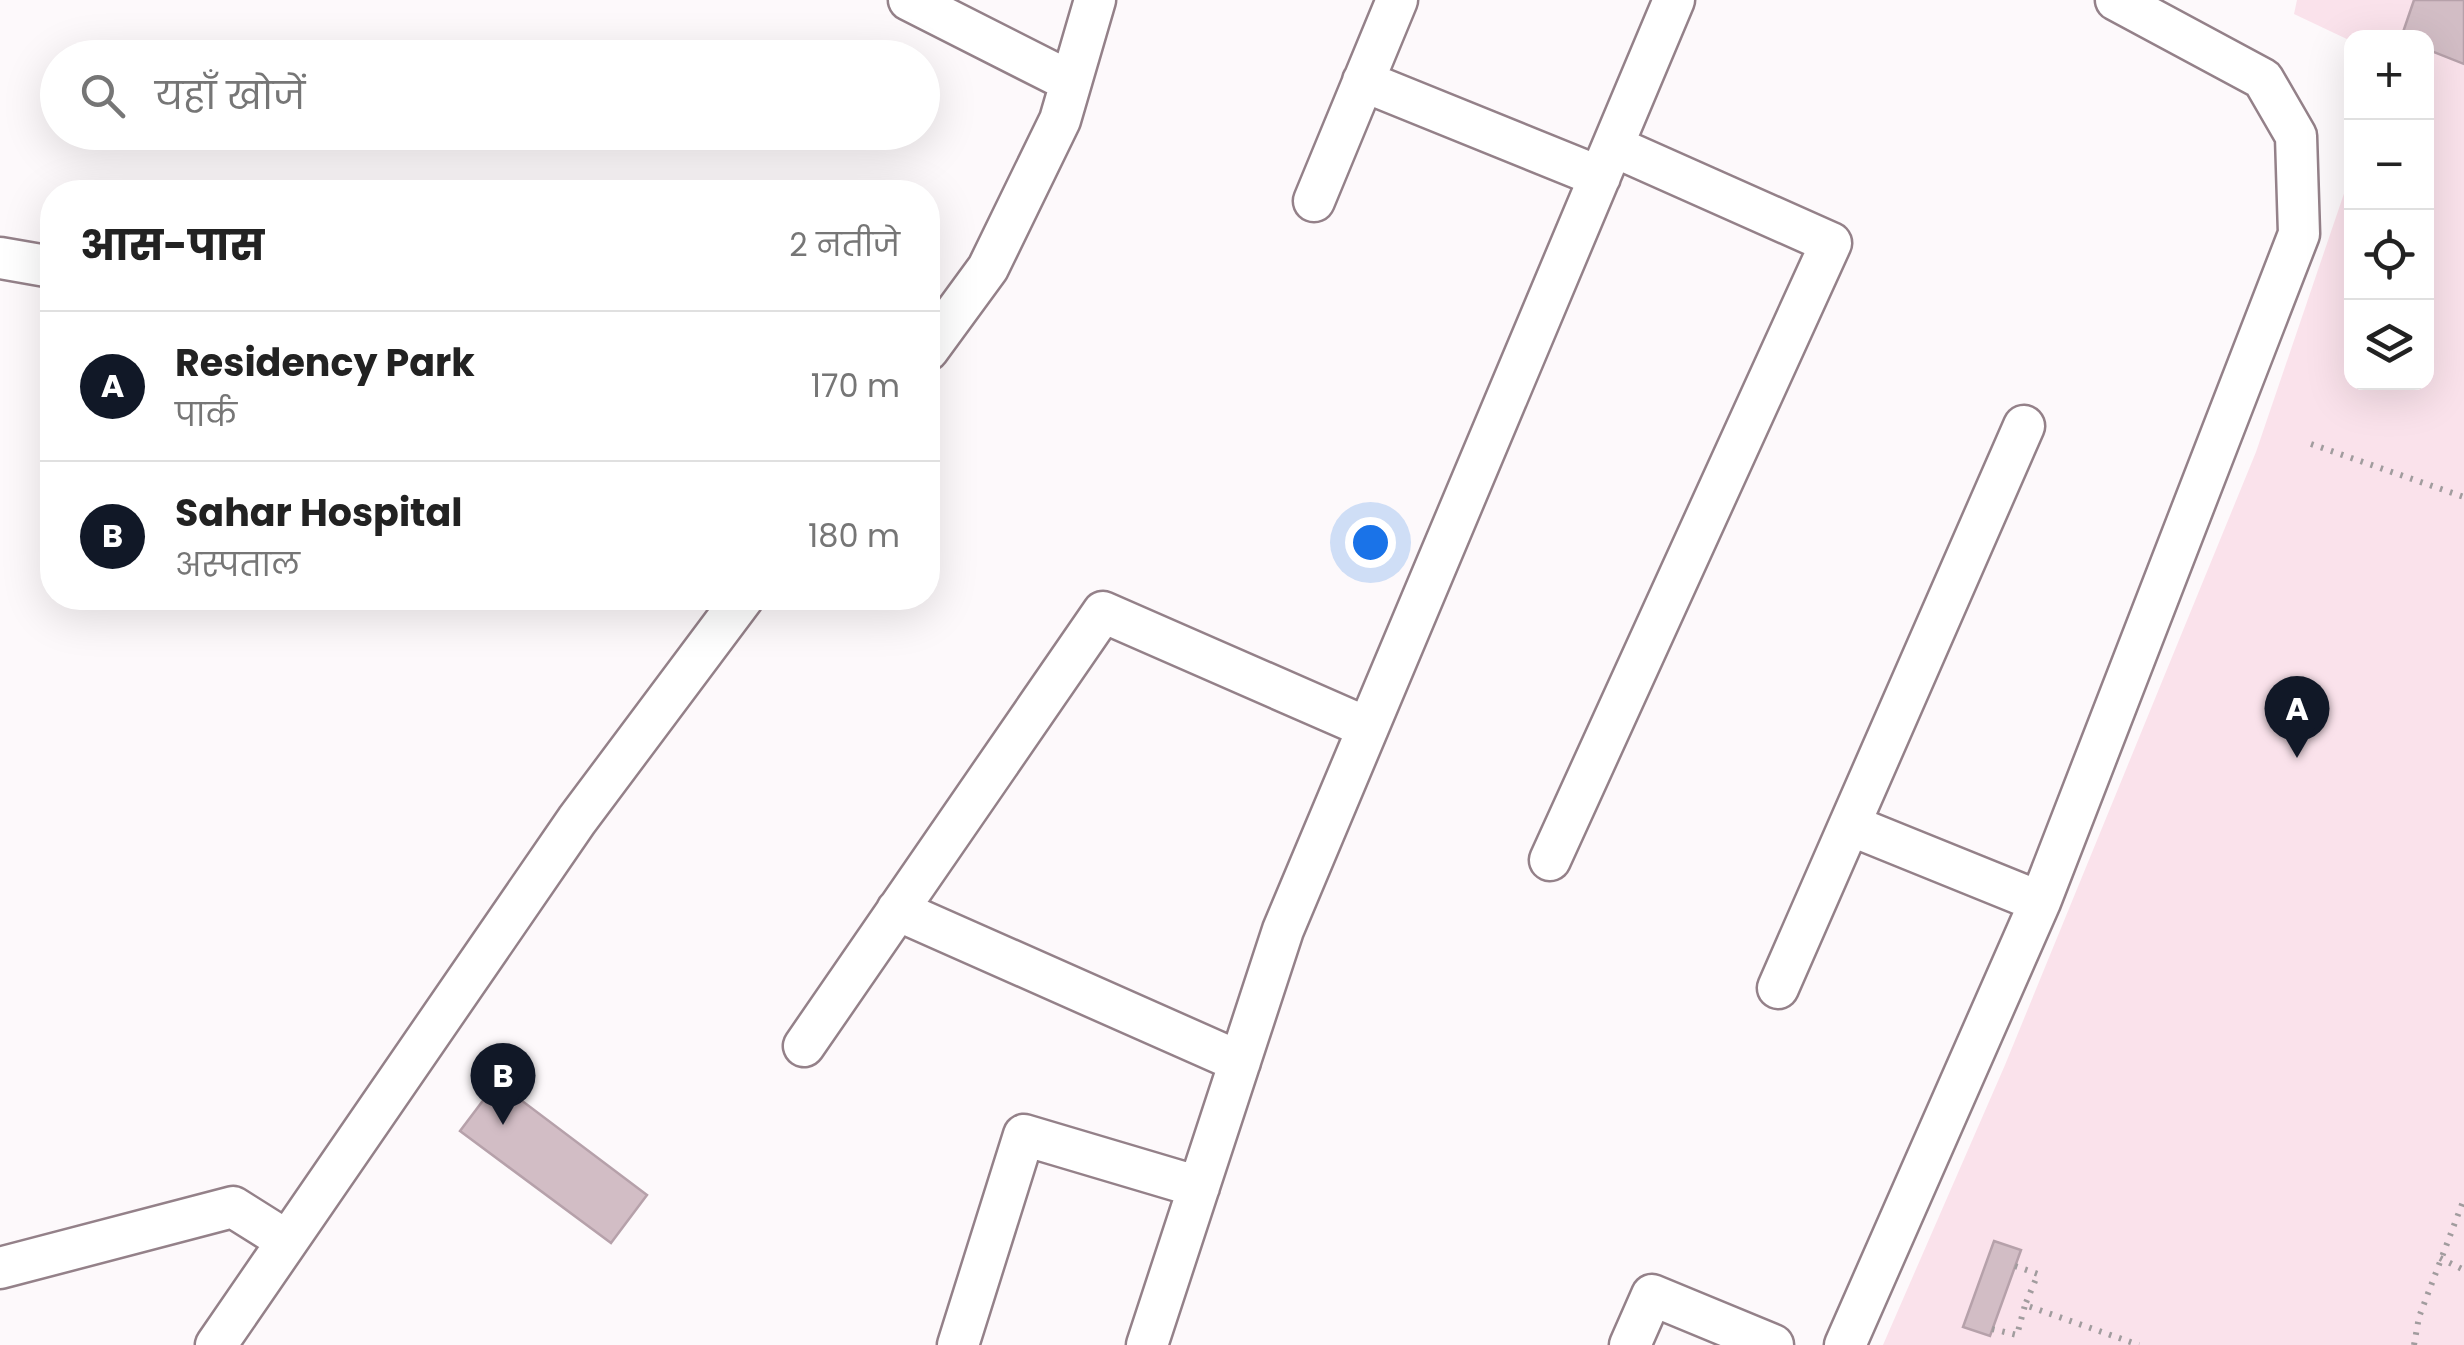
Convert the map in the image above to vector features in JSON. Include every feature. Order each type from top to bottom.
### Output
[{"type":"street","points":[[909,0],[1071,82]]},
{"type":"street","points":[[940,334],[988,268],[1060,120],[1095,0]]},
{"type":"street","points":[[1314,201],[1397,0]]},
{"type":"street","points":[[1147,1345],[1283,930],[1674,0]]},
{"type":"street","points":[[1845,1345],[2040,902],[2299,234],[2296,136],[2264,79],[2116,0]]},
{"type":"street","points":[[1363,81],[1831,243],[1550,860]]},
{"type":"street","points":[[0,258],[40,266]]},
{"type":"street","points":[[1778,988],[2024,426]]},
{"type":"street","points":[[216,1345],[576,820],[734,610]]},
{"type":"street","points":[[804,1046],[1102,612],[1368,728]]},
{"type":"street","points":[[1850,825],[2040,902]]},
{"type":"street","points":[[897,910],[1240,1062]]},
{"type":"street","points":[[958,1345],[1024,1134],[1199,1186]]},
{"type":"street","points":[[0,1268],[233,1207],[287,1241]]},
{"type":"street","points":[[1630,1345],[1652,1295],[1773,1345]]},
{"type":"path","points":[[2311,444],[2464,497]]},
{"type":"path","points":[[2414,1345],[2440,1258],[2464,1199]]},
{"type":"path","points":[[2440,1258],[2464,1270]]},
{"type":"path","points":[[1992,1329],[2018,1335],[2038,1274],[2015,1266]]},
{"type":"path","points":[[2026,1305],[2140,1345]]},
{"type":"shaded area","points":[[2297,0],[2464,0],[2464,1345],[1883,1345],[2005,1065],[2256,452],[2344,194],[2344,390],[2434,390],[2434,30],[2344,30],[2344,38],[2294,14]]},
{"type":"building","points":[[2414,0],[2464,0],[2464,64],[2434,52],[2434,30],[2404,30]]},
{"type":"building","points":[[497,1082],[647,1195],[611,1243],[460,1131]]},
{"type":"building","points":[[1994,1241],[2021,1250],[1990,1336],[1963,1327]]},
{"type":"place","name":"Residency Park","points":[[2297,758]]},
{"type":"place","name":"Sahar Hospital","points":[[503,1125]]}]
